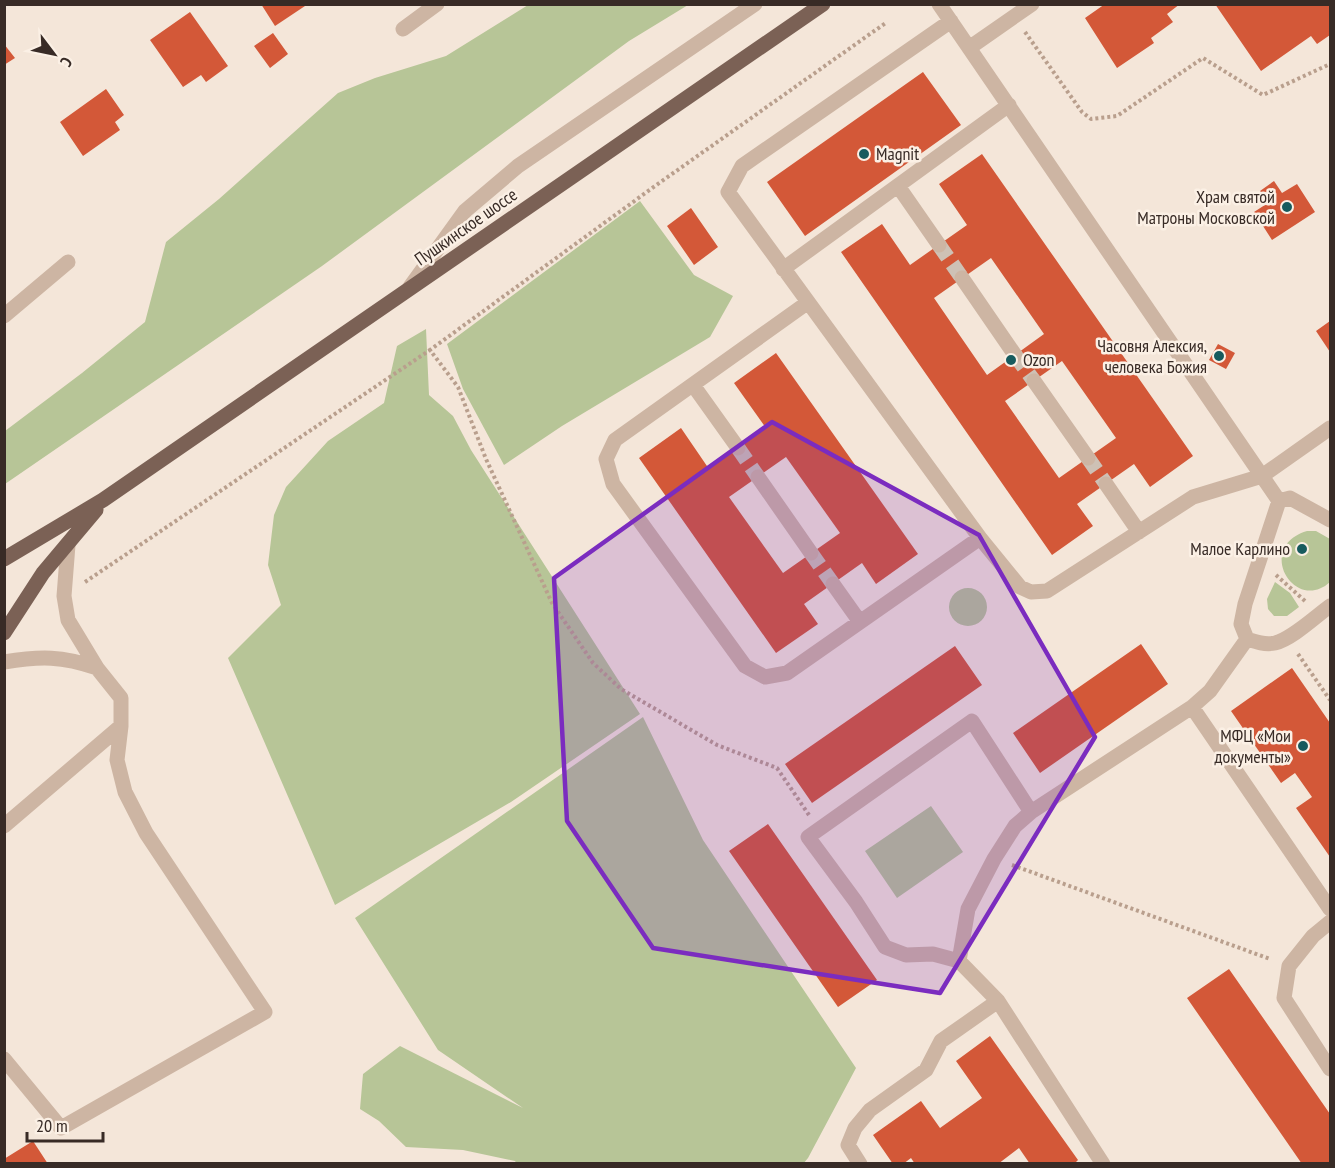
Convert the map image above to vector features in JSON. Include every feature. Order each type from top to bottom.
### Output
[{"type":"main road","name":"Пушкинское шоссе","points":[[4,559],[131,482],[823,4]]},
{"type":"main road","points":[[4,633],[43,573],[103,500]]},
{"type":"street","points":[[403,29],[437,4]]},
{"type":"street","points":[[408,291],[465,211],[518,166],[755,4]]},
{"type":"street","points":[[939,4],[1279,501]]},
{"type":"street","points":[[969,48],[1032,4]]},
{"type":"street","points":[[951,21],[742,166],[728,192],[980,538],[1020,586],[1031,592],[1047,591],[1193,497],[1262,476],[1330,428]]},
{"type":"street","points":[[783,269],[1009,105]]},
{"type":"street","points":[[898,186],[939,245]]},
{"type":"street","points":[[4,316],[68,262]]},
{"type":"street","points":[[962,278],[1015,355]]},
{"type":"street","points":[[807,303],[615,440],[606,459],[613,484],[746,666],[765,677],[787,673],[980,538]]},
{"type":"street","points":[[1034,381],[1088,458]]},
{"type":"street","points":[[693,385],[738,448]]},
{"type":"street","points":[[758,477],[811,553]]},
{"type":"street","points":[[1106,484],[1139,532]]},
{"type":"street","points":[[1279,501],[1290,498],[1330,520]]},
{"type":"street","points":[[1279,501],[1245,604],[1241,624],[1247,639],[1261,644],[1277,643],[1299,630],[1330,606]]},
{"type":"street","points":[[4,1059],[61,1128],[265,1012],[146,833],[125,792],[117,760],[122,726],[121,698],[97,668],[68,620],[64,596],[68,545]]},
{"type":"street","points":[[833,584],[860,622]]},
{"type":"street","points":[[959,962],[968,909],[994,859],[1015,826],[1030,812],[1192,707],[1210,691],[1247,639]]},
{"type":"street","points":[[4,662],[39,657],[65,658],[97,668]]},
{"type":"street","points":[[1192,707],[1330,909]]},
{"type":"street","points":[[1030,812],[972,721],[808,837],[856,902],[885,947],[906,955],[933,954],[959,962],[998,1001],[1103,1164]]},
{"type":"street","points":[[4,826],[122,726]]},
{"type":"street","points":[[1330,922],[1313,936],[1289,966],[1284,998],[1330,1069]]},
{"type":"street","points":[[860,1164],[848,1145],[855,1128],[870,1110],[926,1070],[941,1041],[998,1001]]},
{"type":"path","points":[[1014,16],[1082,112],[1091,118],[1117,116],[1203,58],[1263,95],[1330,64]]},
{"type":"path","points":[[64,596],[430,350]]},
{"type":"path","points":[[1273,572],[1307,603]]},
{"type":"path","points":[[1295,650],[1330,700]]},
{"type":"path","points":[[994,859],[1289,966]]},
{"type":"highlighted area","points":[[772,422],[979,535],[1095,737],[940,993],[653,948],[567,821],[554,578]]},
{"type":"green space","points":[[528,5],[688,5],[629,41],[322,266],[5,484],[5,431],[145,322],[166,242],[219,199],[338,93],[375,78],[446,56]]},
{"type":"green space","points":[[640,201],[694,275],[733,296],[710,337],[562,426],[504,465],[463,389],[447,344]]},
{"type":"green space","points":[[426,329],[429,395],[453,416],[471,450],[640,714],[511,802],[335,905],[228,658],[281,605],[268,565],[274,515],[286,487],[328,441],[384,403],[397,346]]},
{"type":"green space","points":[[1307,531],[1316,531],[1330,539],[1330,582],[1317,590],[1304,590],[1293,584],[1285,574],[1282,563],[1283,550],[1291,539]]},
{"type":"green space","points":[[1275,582],[1290,593],[1299,607],[1287,616],[1274,616],[1268,609],[1267,599]]},
{"type":"green space","points":[[968,588],[981,594],[987,607],[981,620],[968,626],[955,620],[949,607],[955,594]]},
{"type":"green space","points":[[643,717],[703,840],[856,1068],[808,1158],[803,1164],[517,1164],[515,1161],[463,1150],[406,1147],[379,1121],[360,1109],[363,1074],[400,1046],[523,1108],[438,1050],[355,918]]},
{"type":"green space","points":[[931,806],[963,852],[897,898],[865,851]]},
{"type":"building","points":[[261,4],[308,4],[275,26]]},
{"type":"building","points":[[1105,4],[1180,4],[1167,14],[1173,22],[1151,38],[1154,43],[1117,68],[1085,18]]},
{"type":"building","points":[[1215,4],[1330,4],[1330,35],[1317,44],[1311,36],[1261,71]]},
{"type":"building","points":[[190,12],[228,66],[206,82],[201,75],[183,87],[150,40]]},
{"type":"building","points":[[273,33],[288,54],[270,68],[254,46]]},
{"type":"building","points":[[4,44],[15,58],[4,65]]},
{"type":"building","name":"Magnit","points":[[923,72],[961,125],[805,236],[767,182]]},
{"type":"building","points":[[106,89],[124,115],[115,122],[120,130],[83,156],[60,122]]},
{"type":"building","points":[[982,154],[1193,456],[1150,487],[1134,464],[1077,504],[1093,526],[1052,555],[841,252],[882,224],[910,265],[967,225],[939,184]],"holes":[[[991,258],[1044,334],[987,375],[934,298]],[[1062,361],[1116,438],[1059,478],[1005,401]]]},
{"type":"building","name":"Храм святой Матроны Моcковской","points":[[1274,181],[1282,193],[1297,184],[1315,212],[1272,240],[1254,212],[1268,203],[1260,191]]},
{"type":"building","points":[[691,208],[718,247],[694,265],[667,226]]},
{"type":"building","points":[[1330,321],[1330,352],[1316,331]]},
{"type":"building","points":[[1218,344],[1235,353],[1226,369],[1209,360]]},
{"type":"building","points":[[776,353],[918,554],[876,584],[862,563],[804,604],[818,624],[776,653],[639,458],[681,428],[709,469],[766,428],[734,383]],"holes":[[[786,457],[840,533],[783,573],[729,497]]]},
{"type":"building","points":[[1141,644],[1168,684],[1040,773],[1013,733]]},
{"type":"building","points":[[955,646],[982,685],[812,803],[785,764]]},
{"type":"building","points":[[1292,668],[1330,723],[1330,857],[1296,808],[1312,797],[1295,773],[1281,783],[1231,711]]},
{"type":"building","points":[[768,824],[877,980],[838,1007],[729,851]]},
{"type":"building","points":[[1229,969],[1330,1114],[1330,1164],[1302,1164],[1187,998]]},
{"type":"building","points":[[990,1036],[1078,1160],[1074,1164],[1030,1164],[1019,1148],[998,1164],[915,1164],[911,1158],[903,1164],[893,1164],[873,1135],[921,1101],[940,1128],[982,1098],[956,1061]]},
{"type":"building","points":[[33,1141],[48,1164],[4,1164],[4,1159]]},
{"type":"tunnel","points":[[939,245],[962,278]]},
{"type":"tunnel","points":[[1015,355],[1034,381]]},
{"type":"tunnel","points":[[738,448],[758,477]]},
{"type":"tunnel","points":[[1088,458],[1106,484]]},
{"type":"tunnel","points":[[811,553],[833,584]]},
{"type":"place","name":"Magnit","points":[[864,154]]},
{"type":"place","name":"Храм святой Матроны Моcковской","points":[[1287,207]]},
{"type":"place","name":"Часовня Алексия, человека Божия","points":[[1219,356]]},
{"type":"place","name":"Ozon","points":[[1011,360]]},
{"type":"place","name":"Малое Карлино","points":[[1302,549]]},
{"type":"place","name":"МФЦ «Мои документы»","points":[[1303,746]]}]
